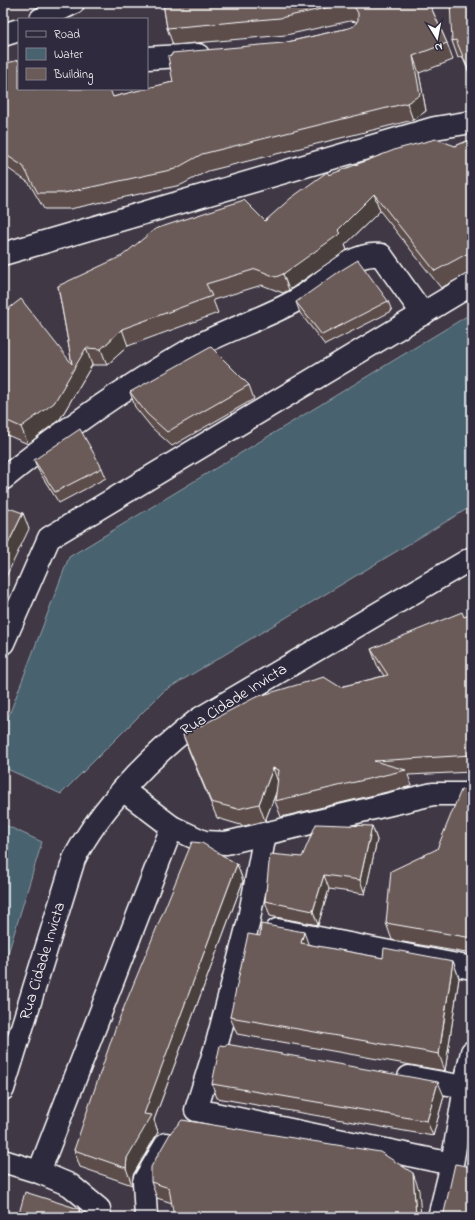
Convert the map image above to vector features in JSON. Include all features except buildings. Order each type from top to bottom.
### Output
[{"type":"street","points":[[43,18],[73,3]]},
{"type":"street","points":[[148,58],[218,53]]},
{"type":"street","points":[[3,254],[435,128],[472,122]]},
{"type":"street","points":[[3,479],[60,433],[188,350],[295,300],[353,260],[371,254],[381,255],[423,314]]},
{"type":"street","points":[[3,643],[49,538],[472,284]]},
{"type":"street","name":"Rua Cidade Invicta","points":[[3,1089],[74,859],[85,839],[124,790],[168,742],[199,719],[472,558]]},
{"type":"street","points":[[124,790],[172,827],[204,842],[226,843],[433,794],[472,794]]},
{"type":"street","points":[[39,1172],[172,827]]},
{"type":"street","points":[[146,1217],[144,1180],[167,1141],[185,1122],[225,1044],[265,834]]},
{"type":"street","points":[[248,924],[472,968]]},
{"type":"street","points":[[388,1073],[469,1070],[464,1145],[452,1164],[439,1217]]},
{"type":"street","points":[[185,1122],[452,1164]]},
{"type":"street","points":[[3,1161],[39,1172],[70,1185],[99,1209],[100,1217]]},
{"type":"water","points":[[472,313],[472,506],[164,691],[61,794],[3,767],[3,731],[69,557]]},
{"type":"water","points":[[3,824],[42,842],[3,970]]}]
